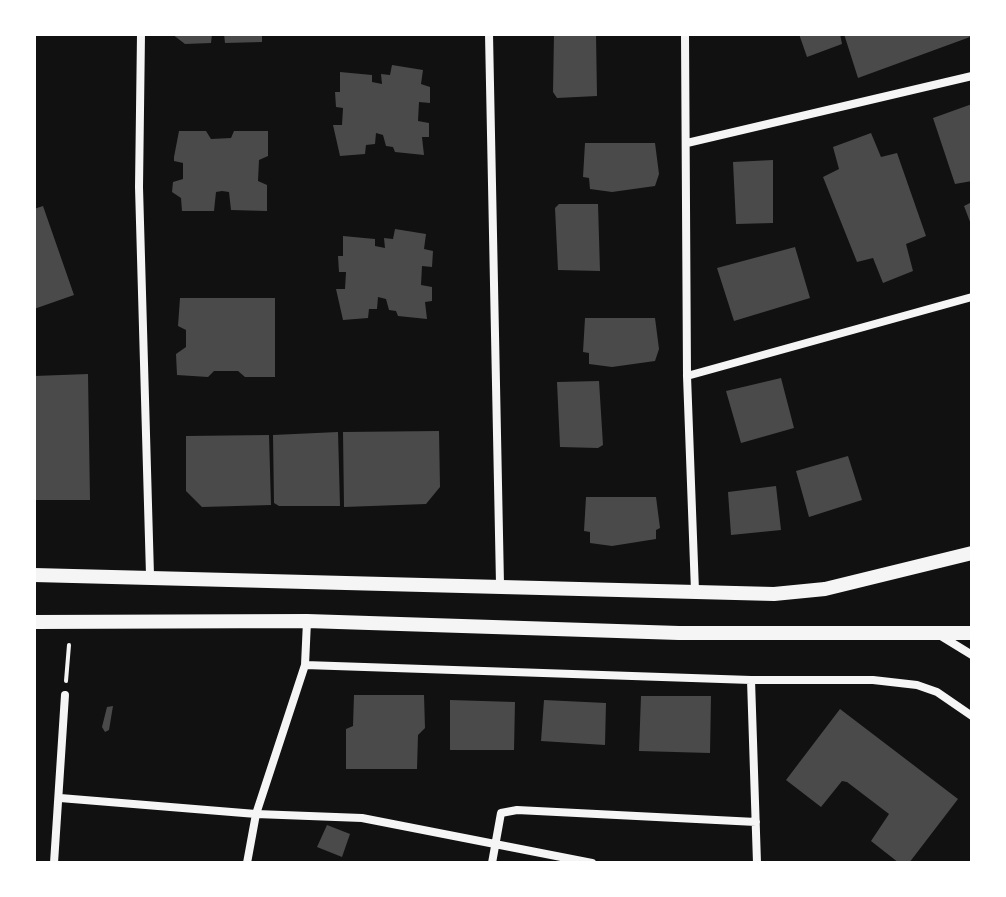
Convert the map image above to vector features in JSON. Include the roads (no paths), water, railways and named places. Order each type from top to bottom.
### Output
[{"type":"main road","points":[[34,575],[150,575],[774,594],[825,589],[972,553]]},
{"type":"main road","points":[[34,622],[307,621],[679,633],[972,633]]},
{"type":"street","points":[[141,34],[139,187],[150,575]]},
{"type":"street","points":[[489,34],[500,584]]},
{"type":"street","points":[[685,34],[687,376],[695,591]]},
{"type":"street","points":[[687,143],[972,76]]},
{"type":"street","points":[[687,376],[972,297]]},
{"type":"street","points":[[247,863],[256,814],[305,665],[307,621]]},
{"type":"street","points":[[934,631],[972,655]]},
{"type":"street","points":[[305,665],[751,680],[873,680],[917,685],[937,692],[972,716]]},
{"type":"street","points":[[751,680],[757,863]]},
{"type":"street","points":[[54,863],[65,695]]},
{"type":"street","points":[[60,798],[256,814],[362,818],[592,863]]},
{"type":"street","points":[[492,863],[501,813],[517,810],[756,822]]}]
